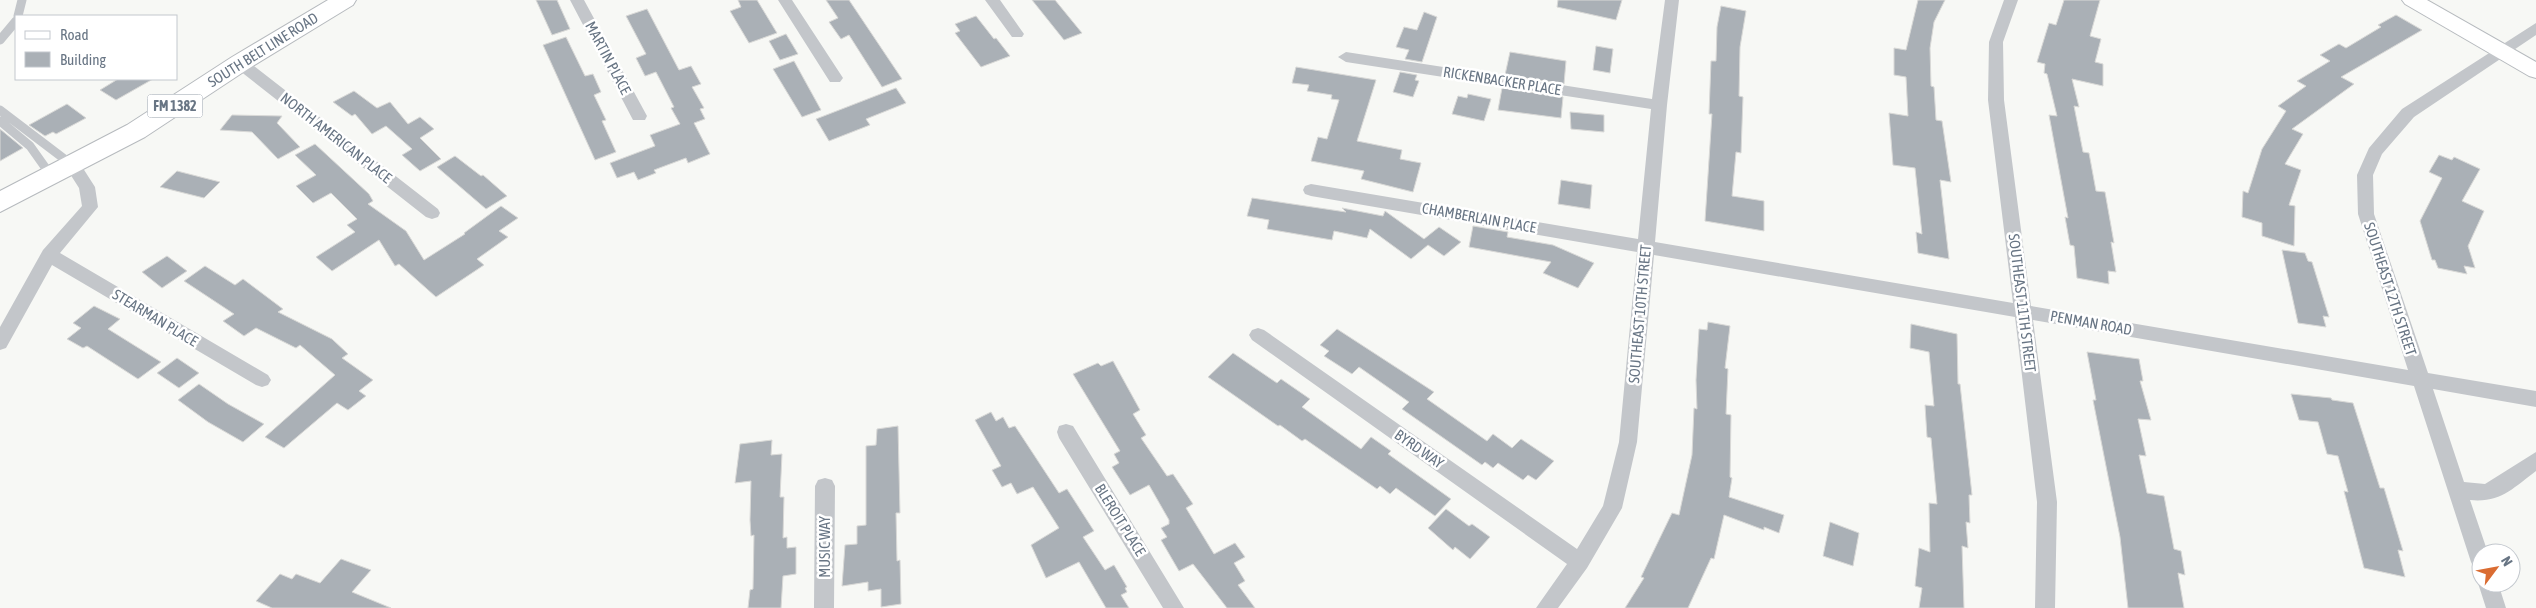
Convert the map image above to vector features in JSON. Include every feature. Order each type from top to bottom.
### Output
[{"type":"main road","name":"SOUTH BELT LINE ROAD","points":[[0,203],[136,132],[240,64],[345,0]]},
{"type":"street","name":"MARTIN PLACE","points":[[577,0],[639,116]]},
{"type":"street","points":[[785,0],[835,78]]},
{"type":"street","points":[[992,0],[1017,34]]},
{"type":"street","name":"SOUTHEAST 10TH STREET","points":[[1546,608],[1580,562],[1612,508],[1628,442],[1659,105],[1672,0]]},
{"type":"street","name":"SOUTHEAST 11TH STREET","points":[[2011,0],[1996,42],[1996,100],[2047,502],[2045,608]]},
{"type":"street","points":[[2412,0],[2536,71]]},
{"type":"street","name":"SOUTHEAST 12TH STREET","points":[[2475,543],[2419,380],[2366,214],[2365,175],[2375,152],[2408,113],[2536,28]]},
{"type":"street","name":"RICKENBACKER PLACE","points":[[1346,57],[1659,105]]},
{"type":"street","name":"NORTH AMERICAN PLACE","points":[[240,64],[432,212]]},
{"type":"street","points":[[0,343],[49,255],[90,207],[88,187],[63,171]]},
{"type":"street","name":"CHAMBERLAIN PLACE","points":[[1311,190],[1646,247]]},
{"type":"street","name":"PENMAN ROAD","points":[[1646,247],[2536,399]]},
{"type":"street","name":"STEARMAN PLACE","points":[[49,255],[262,380]]},
{"type":"street","name":"BYRD WAY","points":[[1258,335],[1580,562]]},
{"type":"street","name":"BLEROIT PLACE","points":[[1066,432],[1174,608]]},
{"type":"street","points":[[2457,490],[2487,493],[2500,488],[2536,460]]},
{"type":"street","name":"MUSIC WAY","points":[[824,608],[825,486]]},
{"type":"street","points":[[2491,593],[2496,608]]},
{"type":"lane","points":[[18,15],[22,0]]},
{"type":"lane","points":[[0,40],[15,22]]},
{"type":"lane","points":[[0,110],[63,171]]},
{"type":"lane","points":[[0,121],[63,171]]},
{"type":"building","points":[[536,0],[557,0],[570,29],[552,35]]},
{"type":"building","points":[[738,0],[757,0],[777,33],[749,43],[730,11],[741,7]]},
{"type":"building","points":[[826,0],[849,0],[902,79],[882,87],[849,35],[841,39],[829,22],[838,18]]},
{"type":"building","points":[[1032,0],[1055,0],[1082,33],[1064,40]]},
{"type":"building","points":[[1558,0],[1622,0],[1616,20],[1557,7]]},
{"type":"building","points":[[1918,0],[1945,0],[1934,22],[1930,48],[1931,86],[1934,87],[1936,120],[1942,121],[1951,182],[1940,180],[1949,259],[1918,253],[1916,232],[1922,234],[1915,168],[1893,165],[1889,113],[1908,116],[1906,77],[1894,75],[1894,48],[1906,50]]},
{"type":"building","points":[[2064,0],[2100,0],[2090,36],[2101,39],[2095,62],[2103,64],[2103,86],[2072,79],[2079,107],[2074,106],[2083,152],[2089,153],[2096,191],[2105,192],[2114,243],[2111,242],[2116,272],[2108,271],[2109,284],[2077,278],[2074,246],[2070,245],[2065,217],[2068,218],[2049,115],[2057,116],[2047,74],[2044,73],[2045,64],[2037,62],[2049,23],[2056,25]]},
{"type":"building","points":[[1721,6],[1746,11],[1740,47],[1739,96],[1743,97],[1741,153],[1736,152],[1732,196],[1764,201],[1764,231],[1705,221],[1712,114],[1709,114],[1711,61],[1716,61],[1717,27]]},
{"type":"building","points":[[647,9],[679,70],[691,66],[701,84],[692,87],[704,108],[700,109],[705,119],[694,123],[710,154],[688,163],[686,158],[654,170],[656,173],[638,180],[634,172],[617,178],[610,163],[655,146],[650,135],[680,124],[671,108],[674,107],[656,72],[645,76],[636,58],[646,54],[626,16]]},
{"type":"building","points":[[1424,12],[1437,17],[1422,62],[1405,59],[1409,50],[1396,47],[1404,27],[1417,30]]},
{"type":"building","points":[[2396,15],[2422,30],[2341,77],[2354,84],[2292,129],[2303,134],[2285,164],[2301,170],[2289,205],[2295,206],[2294,246],[2262,236],[2262,223],[2242,217],[2243,191],[2248,193],[2262,149],[2286,111],[2278,106],[2306,86],[2297,81],[2330,61],[2320,55],[2339,44],[2346,48],[2381,27],[2378,25]]},
{"type":"building","points":[[976,16],[1010,56],[981,67],[955,33],[960,31],[955,24]]},
{"type":"building","points":[[786,34],[798,54],[780,60],[769,41]]},
{"type":"building","points":[[566,37],[585,76],[593,74],[601,92],[594,95],[606,120],[602,121],[616,152],[595,160],[543,45]]},
{"type":"building","points":[[1596,46],[1613,49],[1610,73],[1593,70]]},
{"type":"building","points":[[1510,52],[1566,61],[1564,84],[1505,75]]},
{"type":"building","points":[[794,61],[821,110],[802,117],[773,69]]},
{"type":"building","points":[[1296,67],[1376,80],[1357,141],[1402,150],[1400,159],[1421,163],[1413,192],[1361,179],[1364,171],[1311,161],[1318,137],[1327,139],[1339,100],[1331,99],[1332,95],[1307,91],[1309,85],[1292,83]]},
{"type":"building","points":[[1400,72],[1417,75],[1415,80],[1419,81],[1413,97],[1393,92]]},
{"type":"building","points":[[116,80],[151,80],[116,100],[100,90]]},
{"type":"building","points":[[896,88],[906,103],[866,119],[870,125],[829,141],[816,119]]},
{"type":"building","points":[[1502,88],[1563,97],[1561,118],[1498,110]]},
{"type":"building","points":[[354,91],[377,108],[390,102],[408,124],[420,117],[434,129],[420,138],[441,159],[420,171],[402,155],[412,149],[386,126],[372,134],[355,114],[352,116],[333,102]]},
{"type":"building","points":[[1468,94],[1491,99],[1484,121],[1452,114],[1458,96],[1467,98]]},
{"type":"building","points":[[67,104],[86,118],[56,134],[53,132],[45,136],[29,125]]},
{"type":"building","points":[[1570,112],[1604,115],[1604,132],[1571,129]]},
{"type":"building","points":[[232,115],[282,116],[277,123],[300,147],[278,159],[252,132],[220,130]]},
{"type":"building","points":[[0,129],[23,148],[0,161]]},
{"type":"building","points":[[315,144],[369,194],[373,201],[368,204],[406,231],[424,260],[465,234],[501,206],[518,218],[499,231],[508,237],[477,259],[484,265],[436,297],[399,264],[395,266],[379,240],[332,271],[316,257],[355,232],[347,225],[357,219],[331,193],[313,203],[296,186],[316,175],[295,155]]},
{"type":"building","points":[[2439,155],[2452,160],[2454,157],[2480,169],[2462,201],[2484,211],[2468,246],[2475,268],[2464,266],[2467,274],[2438,268],[2435,260],[2432,260],[2420,221],[2442,178],[2429,172]]},
{"type":"building","points":[[455,156],[481,176],[483,175],[507,196],[486,209],[437,167]]},
{"type":"building","points":[[177,171],[220,182],[204,198],[160,187]]},
{"type":"building","points":[[1561,180],[1592,185],[1590,209],[1558,204]]},
{"type":"building","points":[[1252,198],[1346,212],[1342,208],[1383,216],[1385,211],[1424,239],[1439,227],[1461,242],[1444,256],[1428,245],[1411,259],[1370,229],[1367,238],[1334,231],[1332,240],[1267,229],[1269,220],[1247,216]]},
{"type":"building","points":[[1473,226],[1508,232],[1507,237],[1553,245],[1594,263],[1578,288],[1543,273],[1551,262],[1469,247]]},
{"type":"building","points":[[2282,250],[2305,253],[2308,261],[2312,262],[2329,317],[2323,316],[2326,327],[2298,323]]},
{"type":"building","points":[[167,256],[187,271],[162,288],[142,272]]},
{"type":"building","points":[[205,266],[235,285],[243,279],[283,309],[278,312],[332,339],[348,354],[342,358],[373,380],[359,391],[366,396],[348,410],[337,403],[284,448],[265,437],[335,375],[300,345],[296,348],[256,328],[244,336],[223,321],[234,314],[184,281]]},
{"type":"building","points":[[94,306],[120,319],[108,329],[161,362],[138,379],[87,346],[83,348],[67,339],[81,328],[73,323]]},
{"type":"building","points":[[1708,322],[1730,326],[1725,368],[1728,369],[1726,414],[1731,415],[1730,477],[1732,478],[1729,497],[1784,515],[1779,533],[1764,527],[1764,530],[1724,515],[1714,559],[1711,558],[1688,608],[1625,608],[1644,578],[1641,577],[1672,513],[1679,515],[1692,455],[1694,408],[1697,409],[1696,380],[1699,329],[1707,330]]},
{"type":"building","points":[[1911,324],[1957,334],[1958,384],[1960,384],[1972,495],[1969,495],[1970,523],[1966,522],[1968,548],[1962,546],[1964,608],[1919,608],[1922,588],[1915,586],[1919,548],[1930,552],[1929,503],[1937,504],[1931,438],[1927,437],[1925,405],[1934,406],[1929,352],[1910,348]]},
{"type":"building","points":[[1337,329],[1434,392],[1427,399],[1487,441],[1493,434],[1512,448],[1521,439],[1554,461],[1536,480],[1528,475],[1523,480],[1498,463],[1493,468],[1485,462],[1482,465],[1402,409],[1409,402],[1359,367],[1352,374],[1324,356],[1329,351],[1320,345]]},
{"type":"building","points":[[2087,352],[2139,359],[2143,381],[2140,381],[2151,420],[2138,419],[2146,456],[2139,455],[2147,493],[2164,496],[2174,549],[2181,551],[2185,575],[2178,573],[2184,608],[2128,608],[2120,537],[2093,400],[2096,400]]},
{"type":"building","points":[[1233,353],[1277,383],[1281,379],[1310,399],[1302,407],[1361,449],[1371,437],[1391,451],[1388,454],[1451,499],[1435,516],[1396,488],[1390,494],[1380,486],[1377,489],[1305,439],[1302,441],[1280,425],[1278,426],[1208,377]]},
{"type":"building","points":[[177,358],[199,373],[179,388],[157,373]]},
{"type":"building","points":[[1113,361],[1140,410],[1133,414],[1146,435],[1141,438],[1167,476],[1173,474],[1193,504],[1186,508],[1214,554],[1235,543],[1245,557],[1234,563],[1245,581],[1238,585],[1255,608],[1227,608],[1193,564],[1179,571],[1161,540],[1167,537],[1161,528],[1169,524],[1169,520],[1149,485],[1130,495],[1112,467],[1119,463],[1114,454],[1120,451],[1073,374],[1098,363],[1101,366]]},
{"type":"building","points":[[199,384],[228,404],[264,424],[243,442],[208,422],[178,400]]},
{"type":"building","points":[[2291,394],[2331,398],[2332,400],[2353,403],[2380,488],[2384,488],[2403,551],[2398,550],[2405,577],[2364,568],[2344,491],[2348,492],[2338,456],[2327,454],[2318,422],[2299,420]]},
{"type":"building","points":[[991,412],[996,421],[1003,417],[1009,428],[1015,426],[1059,493],[1067,489],[1094,531],[1083,537],[1105,570],[1114,565],[1127,587],[1125,588],[1127,592],[1121,595],[1129,608],[1106,608],[1079,562],[1046,578],[1031,545],[1059,528],[1033,487],[1017,494],[1011,483],[1002,487],[992,470],[1001,466],[975,420]]},
{"type":"building","points":[[898,426],[900,513],[896,513],[897,561],[900,560],[901,604],[881,607],[881,589],[868,591],[868,582],[842,586],[845,545],[857,544],[857,526],[866,525],[866,446],[876,445],[877,429]]},
{"type":"building","points":[[772,440],[771,455],[782,454],[780,497],[784,497],[783,538],[787,537],[787,548],[796,547],[796,574],[783,576],[781,608],[748,608],[750,590],[753,589],[754,535],[751,536],[751,481],[735,483],[740,444]]},
{"type":"building","points":[[1446,509],[1469,526],[1472,524],[1490,537],[1470,559],[1455,547],[1453,550],[1428,528]]},
{"type":"building","points":[[1830,522],[1859,533],[1853,566],[1823,556]]},
{"type":"building","points":[[341,559],[371,570],[352,592],[391,608],[272,608],[256,601],[280,574],[292,579],[296,574],[320,583]]}]
